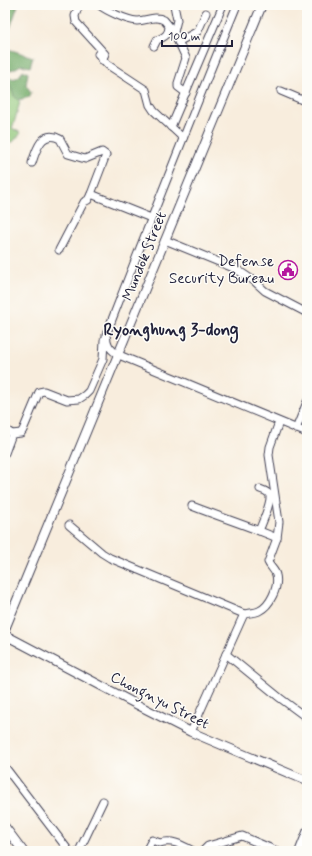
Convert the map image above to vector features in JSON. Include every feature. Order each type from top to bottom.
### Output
[{"type":"main road","name":"Mundok Street","points":[[5,629],[262,5]]},
{"type":"main road","name":"Chongnyu Street","points":[[5,635],[191,732],[307,781]]},
{"type":"main road","points":[[5,827],[23,851]]},
{"type":"street","points":[[79,5],[75,16],[76,22],[98,47],[104,51],[105,54],[100,57],[108,65],[146,90],[150,105],[154,111],[183,138]]},
{"type":"street","points":[[99,5],[113,14],[137,21],[153,17],[164,20],[169,26],[168,34],[157,40],[154,46]]},
{"type":"street","points":[[174,5],[177,20],[174,32],[186,60],[178,87],[186,93]]},
{"type":"street","points":[[171,127],[223,5]]},
{"type":"street","points":[[5,430],[12,434],[21,433],[38,392],[44,391],[67,400],[73,400],[79,399],[90,391],[103,359],[103,343],[106,335],[151,218],[237,5]]},
{"type":"street","points":[[178,42],[198,31],[206,13]]},
{"type":"street","points":[[281,91],[307,102]]},
{"type":"street","points":[[32,163],[39,145],[47,138],[53,136],[60,139],[66,152],[82,158],[85,159],[102,152],[106,155],[91,194],[88,200],[84,202],[59,250]]},
{"type":"street","points":[[91,194],[151,218]]},
{"type":"street","points":[[166,240],[236,269],[254,281],[265,292],[307,313]]},
{"type":"street","points":[[106,335],[107,345],[111,350],[119,355],[307,433]]},
{"type":"street","points":[[296,429],[307,402]]},
{"type":"street","points":[[68,525],[110,558],[244,614],[258,611],[266,606],[270,600],[276,585],[277,577],[269,565],[268,559],[277,538],[279,522],[269,455],[270,447],[279,422]]},
{"type":"street","points":[[5,453],[12,434]]},
{"type":"street","points":[[259,530],[270,496],[268,493],[260,489]]},
{"type":"street","points":[[192,506],[277,538]]},
{"type":"street","points":[[191,732],[244,614]]},
{"type":"street","points":[[226,654],[307,718]]},
{"type":"street","points":[[5,767],[69,851]]},
{"type":"street","points":[[79,851],[103,801]]},
{"type":"street","points":[[299,851],[307,831]]},
{"type":"street","points":[[203,851],[208,846],[242,836],[277,851]]},
{"type":"street","points":[[146,851],[152,840],[160,843],[172,841],[193,851]]},
{"type":"green space","points":[[5,5],[18,5],[5,43]]},
{"type":"green space","points":[[5,48],[33,57],[30,67],[21,65],[6,71],[7,76],[12,78],[18,77],[23,70],[28,73],[26,85],[31,92],[30,97],[18,100],[14,96],[9,82],[5,82]]},
{"type":"green space","points":[[5,82],[9,82],[14,96],[20,102],[12,128],[21,133],[13,142],[7,142],[5,133]]},
{"type":"place","name":"Defense Security Bureau","points":[[288,270]]},
{"type":"district","name":"Ryonghung 3-dong","points":[[171,329]]}]
